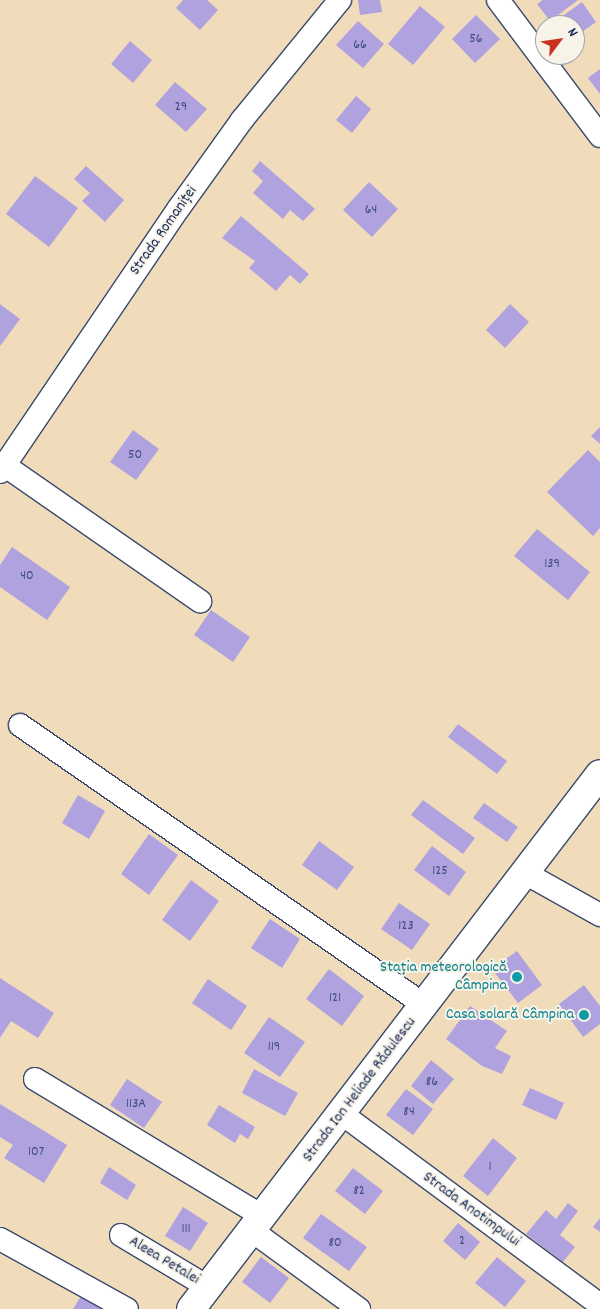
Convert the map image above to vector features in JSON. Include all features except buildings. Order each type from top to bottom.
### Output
[{"type":"street","name":"Strada Romaniței","points":[[2,468],[179,208],[242,120],[340,0]]},
{"type":"street","points":[[498,0],[600,136]]},
{"type":"street","points":[[2,468],[200,601]]},
{"type":"street","points":[[20,726],[425,1005]]},
{"type":"street","name":"Strada Ion Heliade Rădulescu","points":[[191,1309],[342,1114],[600,774]]},
{"type":"street","points":[[525,873],[600,915]]},
{"type":"street","points":[[35,1079],[256,1223],[359,1309]]},
{"type":"street","name":"Strada Anotimpului","points":[[342,1114],[600,1305]]},
{"type":"street","name":"Aleea Petalei","points":[[120,1235],[208,1287]]},
{"type":"street","points":[[0,1239],[128,1309]]},
{"type":"place","name":"Stația meteorologică Câmpina","points":[[517,977]]},
{"type":"place","name":"Casa solară Câmpina","points":[[584,1015]]}]
